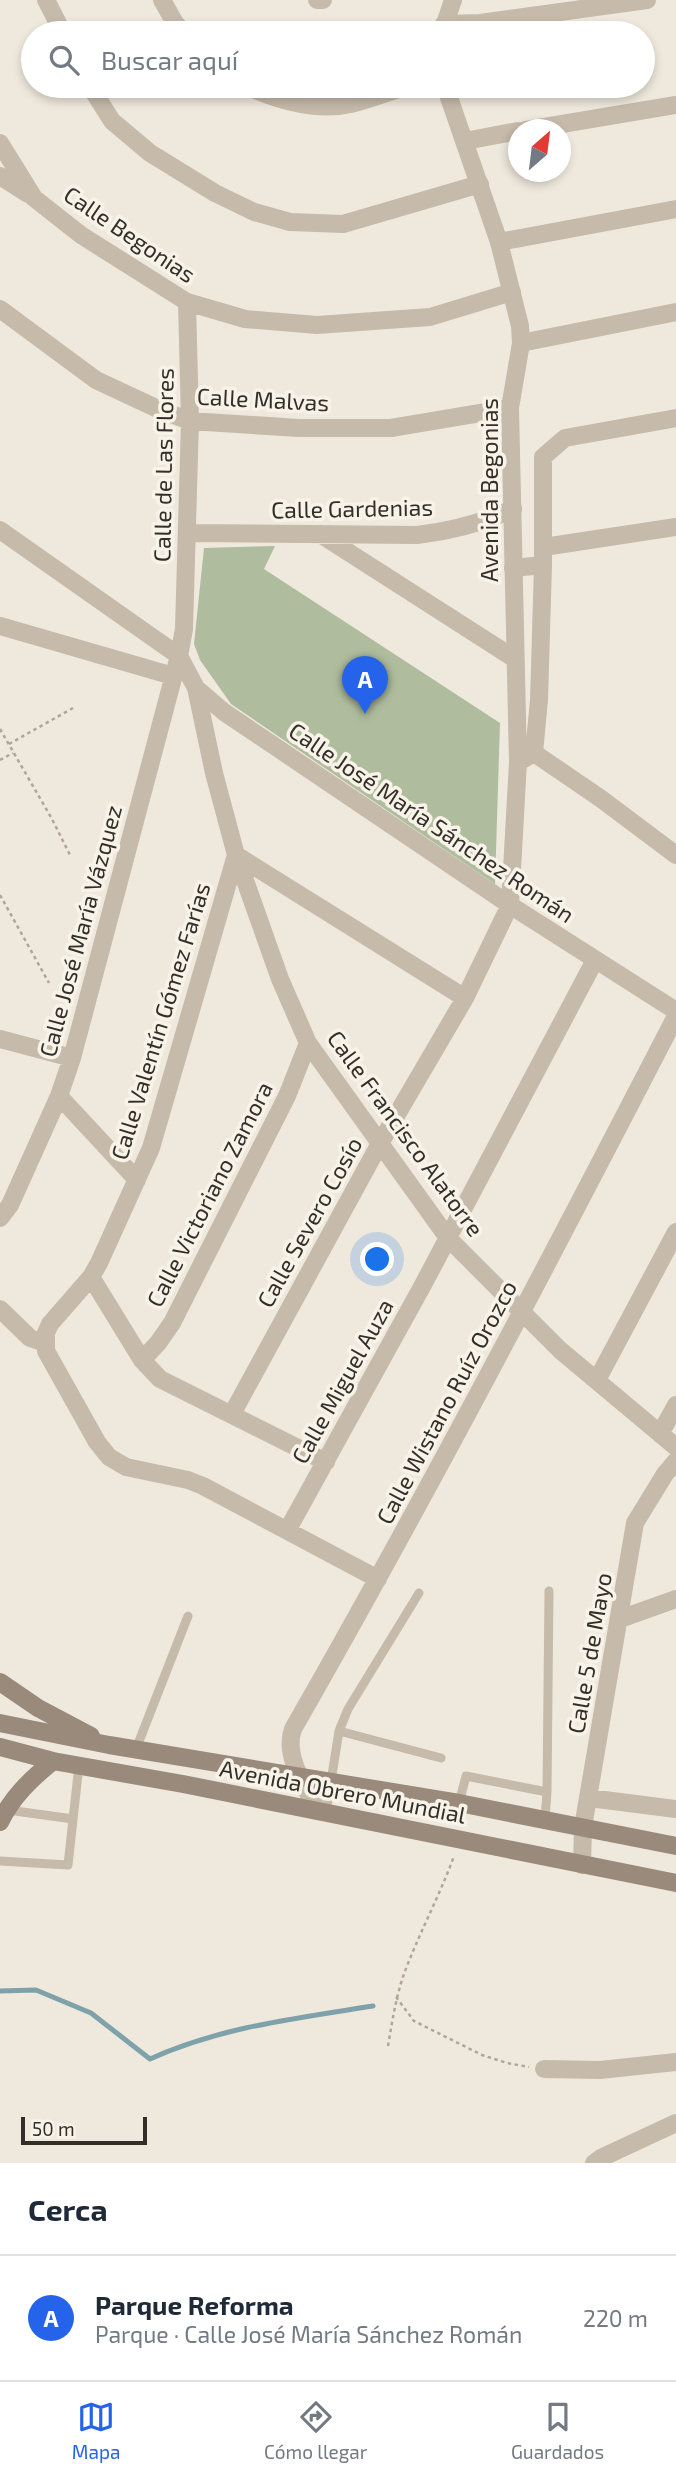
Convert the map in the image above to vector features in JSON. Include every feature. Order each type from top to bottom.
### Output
[{"type":"main road","points":[[0,1682],[38,1708],[109,1745]]},
{"type":"main road","name":"Avenida Obrero Mundial","points":[[0,1723],[109,1745],[459,1803],[676,1846]]},
{"type":"main road","name":"Avenida Obrero Mundial","points":[[0,1747],[53,1761],[676,1883]]},
{"type":"main road","points":[[3,1816],[33,1777],[53,1761]]},
{"type":"street","points":[[46,0],[57,21]]},
{"type":"street","points":[[162,0],[176,21]]},
{"type":"street","points":[[317,0],[323,0]]},
{"type":"street","points":[[446,21],[453,0]]},
{"type":"street","points":[[495,21],[647,0]]},
{"type":"street","points":[[98,98],[112,121],[150,153],[215,193],[254,212],[290,222],[343,224],[480,184]]},
{"type":"street","points":[[275,98],[314,106],[348,105],[370,98]]},
{"type":"street","name":"Avenida Begonias","points":[[449,98],[499,242],[520,326],[521,343],[510,408],[515,659],[526,758],[510,905]]},
{"type":"street","points":[[571,122],[676,105]]},
{"type":"street","points":[[465,141],[508,133]]},
{"type":"street","name":"Calle Begonias","points":[[0,143],[34,198],[81,235],[187,302],[245,319],[317,325],[430,317],[512,292]]},
{"type":"street","points":[[0,176],[34,198]]},
{"type":"street","points":[[499,242],[676,209]]},
{"type":"street","name":"Calle de Las Flores","points":[[181,644],[188,533],[190,421],[187,302]]},
{"type":"street","name":"Calle Malvas","points":[[0,309],[96,380],[190,421],[299,428],[391,428],[510,408]]},
{"type":"street","points":[[521,343],[676,312]]},
{"type":"street","points":[[676,418],[565,438],[543,457],[544,547],[539,700],[526,758],[600,798],[676,855]]},
{"type":"street","name":"Calle Gardenias","points":[[188,533],[418,535],[489,520],[513,509]]},
{"type":"street","points":[[544,547],[676,527]]},
{"type":"street","points":[[0,530],[181,644]]},
{"type":"street","points":[[320,534],[515,659]]},
{"type":"street","points":[[513,568],[543,565]]},
{"type":"street","points":[[0,626],[173,676]]},
{"type":"street","name":"Calle José María Vázquez","points":[[0,1218],[10,1205],[59,1096],[72,1058],[181,644]]},
{"type":"street","name":"Calle José María Sánchez Román","points":[[181,644],[196,688],[224,712],[510,905],[676,1013]]},
{"type":"street","name":"Calle Francisco Alatorre","points":[[196,688],[214,773],[236,855],[280,979],[307,1043],[448,1238],[560,1349],[676,1447]]},
{"type":"street","points":[[236,855],[465,998]]},
{"type":"street","name":"Calle Valentín Gómez Farías","points":[[45,1343],[50,1324],[99,1263],[151,1148],[236,855]]},
{"type":"street","name":"Calle Severo Cosío","points":[[232,1414],[379,1145],[465,998],[510,905]]},
{"type":"street","name":"Calle Miguel Auza","points":[[288,1529],[448,1238],[595,960]]},
{"type":"street","name":"Calle Wistano Ruíz Orozco","points":[[322,1812],[299,1776],[289,1746],[293,1729],[379,1579],[522,1312],[676,1013]]},
{"type":"street","points":[[0,1039],[72,1058]]},
{"type":"street","name":"Calle Victoriano Zamora","points":[[142,1360],[172,1323],[287,1096],[307,1043]]},
{"type":"street","points":[[59,1096],[137,1180]]},
{"type":"street","points":[[597,1380],[676,1232]]},
{"type":"street","points":[[91,1276],[142,1360],[160,1379],[326,1462]]},
{"type":"street","points":[[0,1309],[30,1338],[45,1343],[46,1351],[108,1457],[126,1467],[196,1482],[379,1579]]},
{"type":"street","points":[[660,1434],[676,1405]]},
{"type":"street","name":"Calle 5 de Mayo","points":[[582,1865],[583,1827],[635,1524],[672,1473]]},
{"type":"street","points":[[620,1619],[676,1599]]},
{"type":"street","points":[[589,1798],[676,1809]]},
{"type":"street","points":[[544,2069],[600,2070],[676,2062]]},
{"type":"street","points":[[594,2163],[676,2123]]},
{"type":"lane","points":[[545,1819],[549,1591]]},
{"type":"lane","points":[[322,1812],[339,1731],[348,1709],[419,1593]]},
{"type":"lane","points":[[136,1749],[188,1616]]},
{"type":"lane","points":[[339,1731],[441,1759]]},
{"type":"lane","points":[[0,1861],[68,1865],[79,1765]]},
{"type":"lane","points":[[459,1803],[466,1776],[547,1792]]},
{"type":"lane","points":[[3,1816],[73,1819]]},
{"type":"path","points":[[9,744],[73,708]]},
{"type":"path","points":[[0,729],[71,857]]},
{"type":"path","points":[[0,760],[13,752]]},
{"type":"path","points":[[0,895],[49,982]]},
{"type":"path","points":[[388,2046],[396,1997],[408,1962],[443,1887],[460,1839]]},
{"type":"path","points":[[396,1997],[414,2021],[482,2055],[507,2063],[544,2069]]},
{"type":"green space","points":[[275,546],[264,569],[500,723],[495,884],[231,704],[200,660],[194,644],[204,548]]},
{"type":"waterway","points":[[0,1991],[36,1990],[91,2013],[150,2059],[232,2031],[373,2006]]},
{"type":"place","name":"Parque Reforma","points":[[365,714]]}]
